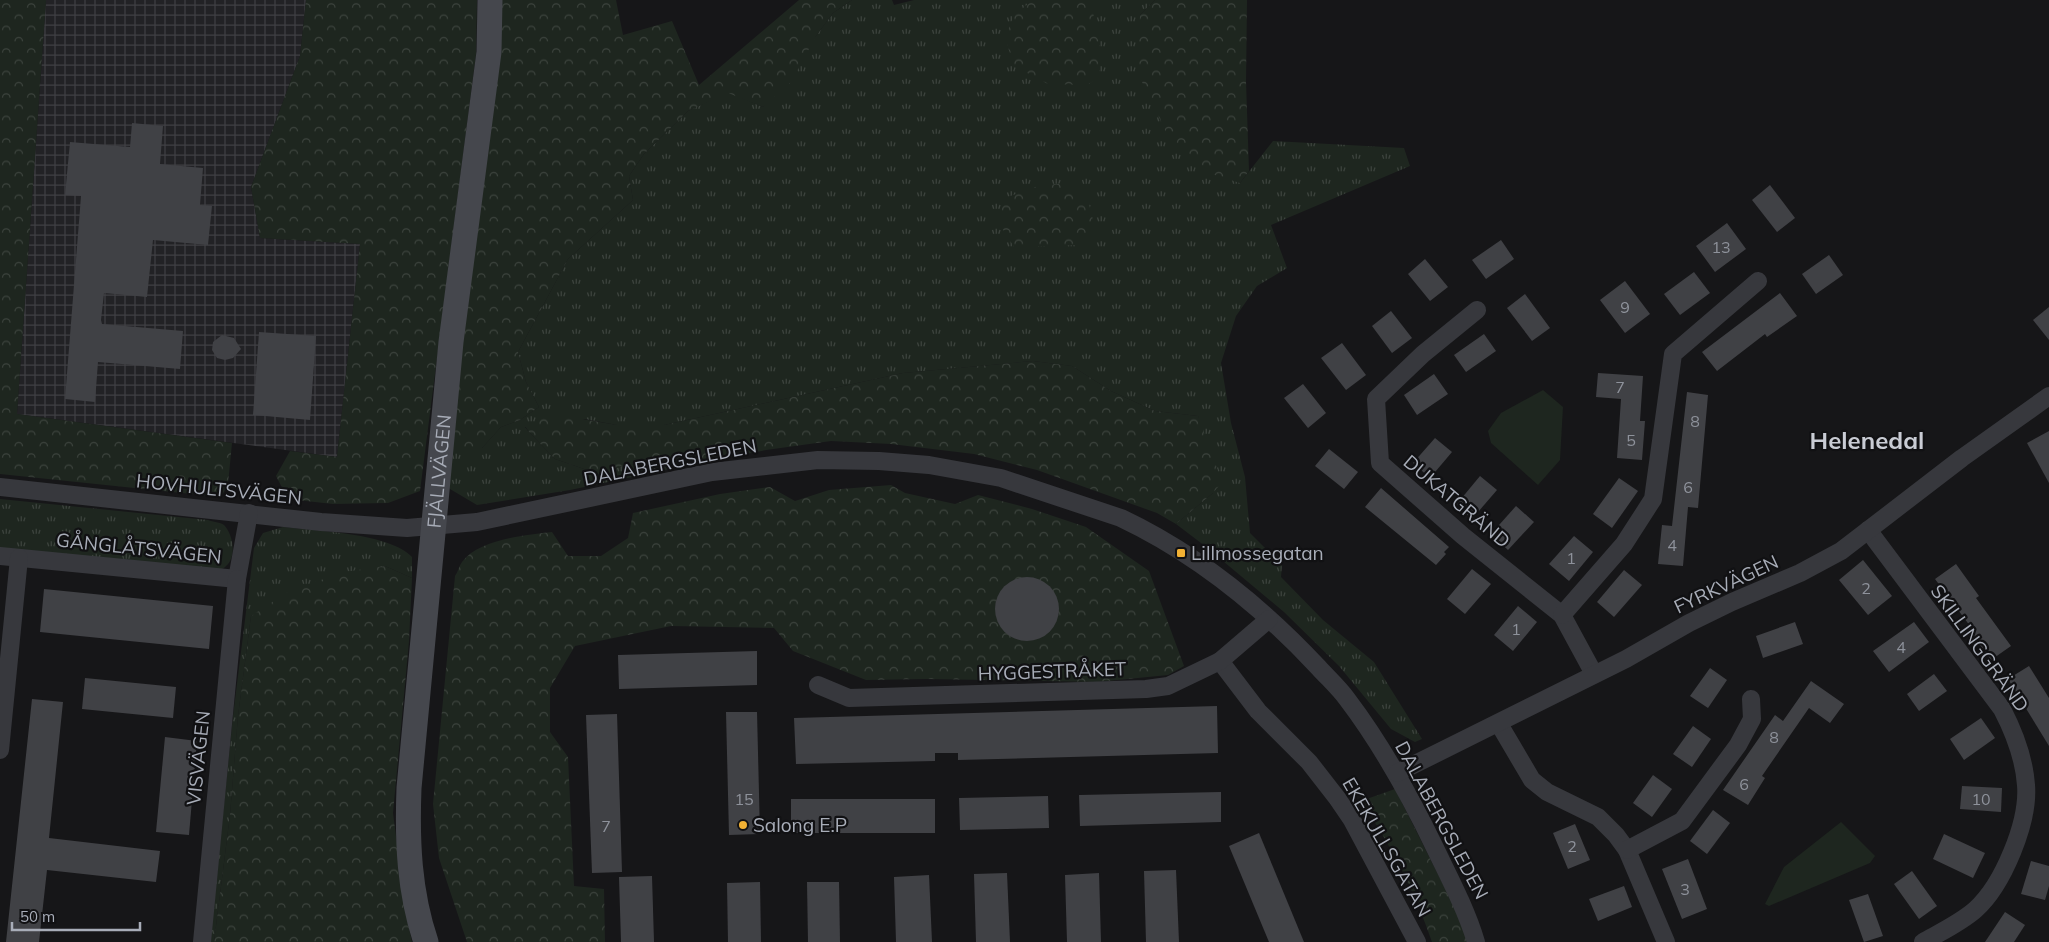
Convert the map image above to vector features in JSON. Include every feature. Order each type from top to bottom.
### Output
[{"type":"street","name":"FJÄLLVÄGEN","points":[[426,942],[419,922],[412,884],[408,827],[409,788],[451,342],[489,52],[490,0]]},
{"type":"street","points":[[1562,615],[1624,544],[1653,499],[1673,354],[1758,281]]},
{"type":"street","name":"DUKATGRÄND","points":[[1477,310],[1423,354],[1376,399],[1380,463],[1463,536],[1562,615],[1594,674]]},
{"type":"street","name":"FYRKVÄGEN","points":[[1397,773],[1499,724],[1626,659],[1689,623],[1800,573],[1842,551],[1962,458],[2049,396]]},
{"type":"street","name":"DALABERGSLEDEN","points":[[434,527],[478,522],[712,472],[818,460],[879,461],[929,465],[1001,478],[1121,518],[1149,533],[1201,566],[1269,619],[1302,650],[1346,698],[1397,773],[1468,916],[1476,942]]},
{"type":"street","name":"HOVHULTSVÄGEN","points":[[0,488],[331,523],[407,528],[434,527]]},
{"type":"street","name":"GÅNGLÅTSVÄGEN","points":[[0,556],[237,579],[249,513]]},
{"type":"street","name":"SKILLINGGRÄND","points":[[1868,530],[2002,709],[2015,734],[2026,786],[2018,836],[2002,873],[1990,893],[1976,909],[1958,923],[1924,942]]},
{"type":"street","points":[[0,750],[19,558]]},
{"type":"street","name":"VISVÄGEN","points":[[202,942],[237,579]]},
{"type":"street","name":"HYGGESTRÅKET","points":[[818,685],[849,698],[1120,691],[1168,686],[1220,661],[1269,619]]},
{"type":"street","name":"EKEKULLSGATAN","points":[[1220,661],[1258,711],[1309,762],[1337,798],[1352,820],[1417,942]]},
{"type":"street","points":[[1627,850],[1682,821],[1738,745],[1752,719],[1751,699]]},
{"type":"street","points":[[1499,724],[1532,780],[1547,792],[1598,817],[1616,835],[1627,850],[1666,942]]},
{"type":"shaded area","points":[[46,0],[306,0],[300,56],[251,187],[260,238],[360,244],[337,457],[17,414]]},
{"type":"green space","points":[[0,0],[46,0],[17,414],[232,443],[228,484],[221,497],[0,474]]},
{"type":"green space","points":[[306,0],[477,0],[476,54],[420,491],[388,503],[333,504],[288,499],[276,476],[290,451],[337,457],[360,244],[260,238],[251,187],[300,56]]},
{"type":"green space","points":[[501,0],[616,0],[623,35],[672,21],[699,85],[799,0],[852,0],[833,13],[816,36],[791,82],[763,107],[728,93],[688,111],[644,154],[629,176],[633,200],[568,259],[518,352],[526,382],[539,407],[520,420],[501,427],[482,448],[466,450],[450,431]]},
{"type":"green space","points":[[852,0],[892,0],[894,5],[914,0],[1155,0],[1140,15],[1240,183],[1273,141],[1404,148],[1410,166],[1271,225],[1287,268],[1257,286],[1236,316],[1221,363],[1231,423],[1245,477],[1250,533],[1282,565],[1281,577],[1323,620],[1374,662],[1422,739],[1415,742],[1391,729],[1339,666],[1284,612],[1176,524],[1213,493],[1198,416],[1155,411],[1111,391],[1072,366],[1033,361],[903,373],[664,425],[617,425],[585,419],[525,427],[555,459],[593,472],[690,454],[694,464],[570,490],[477,505],[450,489],[448,482],[450,431],[482,448],[501,427],[520,420],[539,407],[526,382],[518,352],[568,259],[633,200],[629,176],[644,154],[688,111],[728,92],[763,107],[833,13]]},
{"type":"green space","points":[[1033,0],[1090,0],[1099,38],[1099,77],[1087,85],[1048,84],[1014,66],[1005,38],[1014,15]]},
{"type":"green space","points":[[1155,0],[1247,0],[1246,82],[1249,171],[1240,183],[1212,174],[1167,134],[1137,71],[1140,15]]},
{"type":"green space","points":[[1065,183],[1088,200],[1095,228],[1083,245],[1014,247],[1002,228],[1002,199],[1038,186]]},
{"type":"green space","points":[[1033,361],[1072,366],[1111,391],[1155,411],[1198,416],[1222,482],[1213,493],[1176,524],[1157,513],[1037,470],[974,454],[891,444],[831,441],[766,450],[694,464],[690,454],[593,472],[555,459],[525,426],[553,414],[617,425],[664,425],[903,373]]},
{"type":"green space","points":[[1543,390],[1563,407],[1560,460],[1538,485],[1491,443],[1488,431],[1501,413]]},
{"type":"green space","points":[[891,485],[905,493],[955,504],[978,495],[1032,509],[1086,527],[1149,571],[1184,666],[1168,675],[1097,682],[926,679],[866,680],[793,651],[774,628],[671,626],[575,646],[550,688],[550,732],[568,757],[574,886],[604,889],[605,942],[467,942],[439,858],[433,804],[455,576],[462,562],[470,554],[491,543],[552,532],[568,556],[601,556],[628,538],[633,513],[720,494],[770,487],[795,501],[829,490]]},
{"type":"green space","points":[[0,499],[208,520],[224,525],[227,529],[230,534],[233,551],[232,557],[225,567],[215,571],[0,548]]},
{"type":"green space","points":[[283,527],[351,534],[387,543],[401,549],[412,557],[412,578],[385,566],[267,607],[251,616],[238,716],[230,815],[214,942],[210,942],[233,716],[254,548],[263,533]]},
{"type":"green space","points":[[385,566],[412,578],[409,641],[393,813],[406,914],[412,942],[214,942],[230,815],[238,716],[251,616],[289,591],[344,572]]},
{"type":"green space","points":[[1395,789],[1463,924],[1468,942],[1432,942],[1418,905],[1401,869],[1361,801]]},
{"type":"green space","points":[[1841,822],[1875,856],[1870,863],[1769,906],[1765,904],[1784,867]]},
{"type":"building","points":[[132,123],[163,126],[160,164],[203,168],[200,205],[212,206],[208,245],[153,240],[147,297],[104,293],[101,320],[102,324],[183,331],[180,369],[98,362],[95,402],[65,399],[81,196],[65,195],[70,142],[130,147]]},
{"type":"building","points":[[1770,185],[1795,218],[1777,232],[1752,200]]},
{"type":"building","points":[[1727,223],[1746,249],[1715,272],[1696,246]]},
{"type":"building","points":[[1501,240],[1514,259],[1486,279],[1472,260]]},
{"type":"building","points":[[1829,255],[1843,275],[1816,294],[1802,274]]},
{"type":"building","points":[[1425,259],[1448,287],[1430,301],[1408,274]]},
{"type":"building","points":[[1694,272],[1710,293],[1680,315],[1664,294]]},
{"type":"building","points":[[1625,281],[1650,314],[1625,333],[1600,300]]},
{"type":"building","points":[[1780,293],[1797,316],[1767,337],[1765,334],[1717,371],[1702,352]]},
{"type":"building","points":[[1525,294],[1550,328],[1532,341],[1507,308]]},
{"type":"building","points":[[2049,307],[2049,340],[2033,320]]},
{"type":"building","points":[[1391,311],[1412,338],[1392,353],[1372,326]]},
{"type":"building","points":[[259,332],[316,336],[310,420],[253,415]]},
{"type":"building","points":[[1484,334],[1496,351],[1466,372],[1454,355]]},
{"type":"building","points":[[222,335],[234,338],[241,349],[233,358],[225,360],[217,358],[212,350],[213,342]]},
{"type":"building","points":[[1342,343],[1366,375],[1346,390],[1321,358]]},
{"type":"building","points":[[1598,373],[1643,376],[1640,421],[1645,421],[1642,460],[1617,458],[1621,399],[1596,397]]},
{"type":"building","points":[[1434,374],[1448,394],[1417,415],[1404,395]]},
{"type":"building","points":[[1303,384],[1326,413],[1308,428],[1284,398]]},
{"type":"building","points":[[1687,392],[1708,395],[1698,508],[1688,507],[1683,566],[1658,564],[1662,525],[1672,526]]},
{"type":"building","points":[[2049,431],[2049,483],[2027,443]]},
{"type":"building","points":[[1435,438],[1452,452],[1430,478],[1413,463]]},
{"type":"building","points":[[1329,449],[1358,472],[1344,489],[1315,466]]},
{"type":"building","points":[[1480,476],[1497,490],[1472,519],[1456,505]]},
{"type":"building","points":[[1619,478],[1638,491],[1612,528],[1593,514]]},
{"type":"building","points":[[1381,488],[1449,547],[1444,552],[1446,554],[1436,565],[1365,507]]},
{"type":"building","points":[[1516,506],[1534,522],[1508,550],[1491,534]]},
{"type":"building","points":[[1574,536],[1593,552],[1569,581],[1549,564]]},
{"type":"building","points":[[1863,560],[1892,596],[1868,615],[1839,580]]},
{"type":"building","points":[[1956,564],[1979,596],[1976,598],[2011,646],[1991,660],[1970,632],[1973,630],[1935,579]]},
{"type":"building","points":[[1472,569],[1491,584],[1465,614],[1447,599]]},
{"type":"building","points":[[1624,570],[1642,585],[1614,617],[1597,602]]},
{"type":"building","points":[[1021,577],[1033,577],[1050,586],[1057,597],[1059,609],[1057,621],[1050,632],[1033,641],[1021,641],[1009,636],[1000,627],[995,615],[995,603],[1000,591],[1009,582]]},
{"type":"building","points":[[44,589],[213,606],[209,649],[40,632]]},
{"type":"building","points":[[1518,606],[1537,622],[1513,651],[1494,635]]},
{"type":"building","points":[[1795,622],[1803,644],[1763,658],[1756,636]]},
{"type":"building","points":[[1914,622],[1929,642],[1889,672],[1873,651]]},
{"type":"building","points":[[757,651],[757,685],[619,689],[618,655]]},
{"type":"building","points":[[2029,666],[2049,698],[2049,746],[2008,679]]},
{"type":"building","points":[[1710,668],[1727,680],[1708,708],[1690,696]]},
{"type":"building","points":[[1934,674],[1947,691],[1919,711],[1907,694]]},
{"type":"building","points":[[85,678],[176,687],[173,718],[82,709]]},
{"type":"building","points":[[1811,681],[1844,704],[1830,723],[1809,708],[1762,776],[1765,778],[1748,805],[1723,790],[1775,715],[1783,721]]},
{"type":"building","points":[[32,699],[63,702],[49,838],[160,851],[156,882],[47,870],[39,942],[6,942]]},
{"type":"building","points":[[1217,706],[1218,753],[958,760],[958,753],[935,753],[935,761],[796,764],[794,718]]},
{"type":"building","points":[[726,712],[757,712],[760,834],[729,835]]},
{"type":"building","points":[[617,714],[622,872],[592,873],[586,715]]},
{"type":"building","points":[[1981,718],[1995,738],[1964,760],[1950,739]]},
{"type":"building","points":[[1693,726],[1711,739],[1692,767],[1673,754]]},
{"type":"building","points":[[165,737],[197,741],[189,835],[156,832]]},
{"type":"building","points":[[1653,775],[1672,789],[1652,817],[1633,803]]},
{"type":"building","points":[[1962,786],[2002,788],[2001,812],[1960,809]]},
{"type":"building","points":[[1221,792],[1221,822],[1080,826],[1079,795]]},
{"type":"building","points":[[1048,796],[1049,828],[960,830],[959,798]]},
{"type":"building","points":[[791,799],[935,799],[935,833],[791,833]]},
{"type":"building","points":[[1713,810],[1730,823],[1707,854],[1690,841]]},
{"type":"building","points":[[1575,824],[1590,860],[1568,869],[1553,833]]},
{"type":"building","points":[[1259,833],[1304,942],[1269,942],[1229,846]]},
{"type":"building","points":[[1944,834],[1985,853],[1973,878],[1933,859]]},
{"type":"building","points":[[1688,859],[1707,909],[1682,919],[1662,869]]},
{"type":"building","points":[[2031,861],[2049,866],[2049,886],[2045,900],[2021,894]]},
{"type":"building","points":[[1176,870],[1179,942],[1146,942],[1144,871]]},
{"type":"building","points":[[1912,871],[1937,906],[1919,919],[1894,884]]},
{"type":"building","points":[[1007,873],[1010,942],[976,942],[974,874]]},
{"type":"building","points":[[1099,873],[1101,942],[1067,942],[1065,875]]},
{"type":"building","points":[[929,875],[932,942],[896,942],[894,877]]},
{"type":"building","points":[[652,876],[654,942],[621,942],[619,877]]},
{"type":"building","points":[[760,882],[761,942],[728,942],[727,883]]},
{"type":"building","points":[[807,882],[839,882],[840,942],[808,942]]},
{"type":"building","points":[[1624,886],[1632,907],[1598,921],[1589,899]]},
{"type":"building","points":[[1868,894],[1883,936],[1864,942],[1849,900]]},
{"type":"building","points":[[2005,912],[2025,925],[2014,942],[1985,942]]},
{"type":"place","name":"Lillmossegatan","points":[[1181,553]]},
{"type":"place","name":"Salong E.P","points":[[743,825]]},
{"type":"district","name":"Helenedal","points":[[1867,441]]}]
